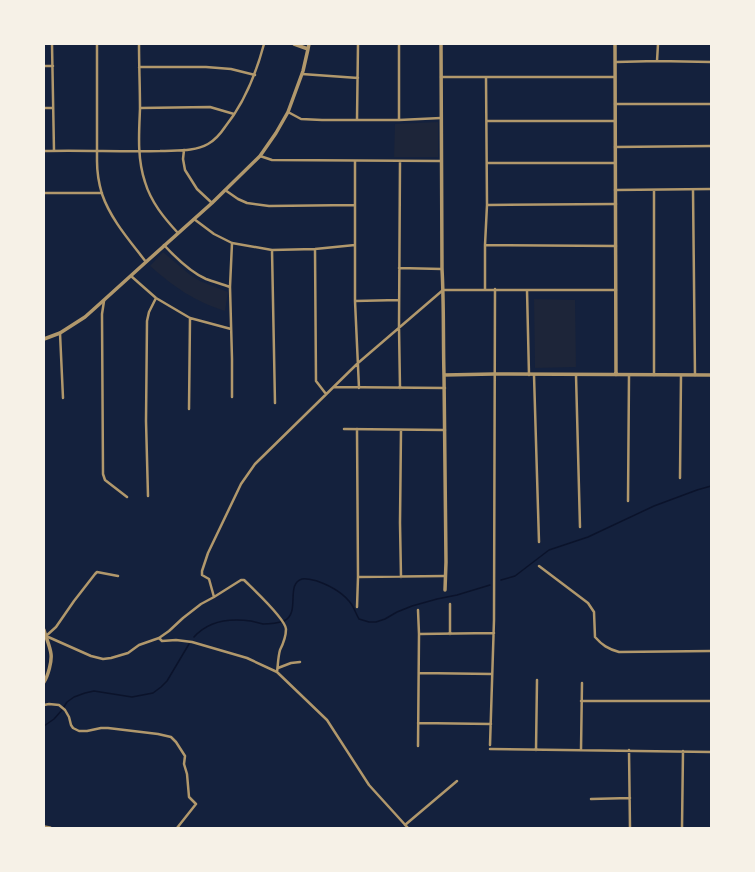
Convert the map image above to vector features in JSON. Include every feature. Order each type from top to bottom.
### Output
[{"type":"street","points":[[52,44],[54,151]]},
{"type":"street","points":[[97,44],[97,151],[98,174],[102,193],[120,228],[146,262]]},
{"type":"street","points":[[139,44],[139,152],[142,172],[158,209],[178,233]]},
{"type":"street","points":[[44,151],[139,152],[184,150],[196,149],[210,143],[219,135],[249,89],[255,75],[264,44]]},
{"type":"street","points":[[294,44],[308,49]]},
{"type":"street","points":[[44,339],[60,333],[85,317],[212,203],[260,156],[288,112],[302,74],[309,44]]},
{"type":"street","points":[[358,44],[358,119]]},
{"type":"street","points":[[399,44],[399,120]]},
{"type":"street","points":[[441,44],[442,269],[445,388],[445,590]]},
{"type":"street","points":[[615,44],[616,375]]},
{"type":"street","points":[[658,44],[658,61]]},
{"type":"street","points":[[616,62],[711,62]]},
{"type":"street","points":[[44,66],[53,66]]},
{"type":"street","points":[[139,67],[206,67],[231,69],[255,75]]},
{"type":"street","points":[[302,74],[358,78]]},
{"type":"street","points":[[441,76],[616,77]]},
{"type":"street","points":[[485,289],[487,205],[486,77]]},
{"type":"street","points":[[615,104],[711,104]]},
{"type":"street","points":[[140,108],[210,107],[234,114]]},
{"type":"street","points":[[44,108],[53,108]]},
{"type":"street","points":[[288,112],[301,119],[322,120],[399,120],[441,118]]},
{"type":"street","points":[[486,121],[615,121]]},
{"type":"street","points":[[615,147],[711,146]]},
{"type":"street","points":[[184,150],[183,159],[185,170],[197,189],[212,203]]},
{"type":"street","points":[[260,156],[272,160],[441,161]]},
{"type":"street","points":[[355,161],[355,301],[359,388]]},
{"type":"street","points":[[400,161],[400,388]]},
{"type":"street","points":[[486,163],[615,163]]},
{"type":"street","points":[[615,190],[711,189]]},
{"type":"street","points":[[225,190],[247,204],[268,206],[356,205]]},
{"type":"street","points":[[654,190],[654,375]]},
{"type":"street","points":[[693,190],[695,375]]},
{"type":"street","points":[[44,193],[102,193]]},
{"type":"street","points":[[487,205],[616,204]]},
{"type":"street","points":[[194,219],[214,234],[232,243],[272,250],[355,245]]},
{"type":"street","points":[[232,243],[230,287],[232,397]]},
{"type":"street","points":[[164,245],[176,258],[190,269],[206,278],[230,287]]},
{"type":"street","points":[[485,245],[616,246]]},
{"type":"street","points":[[315,248],[316,381],[326,394]]},
{"type":"street","points":[[272,250],[275,403]]},
{"type":"street","points":[[399,268],[442,269]]},
{"type":"street","points":[[131,276],[156,298],[190,318],[231,329]]},
{"type":"street","points":[[490,745],[494,634],[495,289]]},
{"type":"street","points":[[214,597],[209,579],[202,575],[202,571],[208,553],[241,484],[255,464],[358,363],[443,290],[616,290]]},
{"type":"street","points":[[527,290],[528,375]]},
{"type":"street","points":[[148,496],[146,421],[147,321],[149,312],[156,298]]},
{"type":"street","points":[[104,300],[102,314],[103,474],[105,480],[127,497]]},
{"type":"street","points":[[355,301],[399,300]]},
{"type":"street","points":[[189,409],[190,318]]},
{"type":"street","points":[[60,333],[63,398]]},
{"type":"street","points":[[444,375],[711,375]]},
{"type":"street","points":[[534,375],[539,542]]},
{"type":"street","points":[[576,375],[580,527]]},
{"type":"street","points":[[628,501],[629,375]]},
{"type":"street","points":[[680,478],[681,375]]},
{"type":"street","points":[[334,387],[445,388]]},
{"type":"street","points":[[344,429],[445,430]]},
{"type":"street","points":[[357,429],[357,606]]},
{"type":"street","points":[[401,430],[401,577]]},
{"type":"street","points":[[539,566],[588,603],[594,612],[595,638],[600,644],[609,649],[619,652],[711,651]]},
{"type":"street","points":[[46,636],[56,627],[97,572],[118,576]]},
{"type":"street","points":[[358,577],[445,576]]},
{"type":"street","points":[[46,636],[91,656],[103,659],[111,658],[128,653],[139,645],[159,638],[170,631],[183,618],[201,604],[241,580],[244,580],[259,594],[286,628],[277,670]]},
{"type":"street","points":[[450,604],[450,634]]},
{"type":"street","points":[[418,610],[418,746]]},
{"type":"street","points":[[44,630],[52,655],[46,680],[44,682]]},
{"type":"street","points":[[419,634],[494,634]]},
{"type":"street","points":[[159,638],[162,641],[176,640],[192,642],[247,658],[277,670],[327,720],[369,785],[408,828]]},
{"type":"street","points":[[277,670],[290,663],[300,662]]},
{"type":"street","points":[[419,673],[492,674]]},
{"type":"street","points":[[536,750],[537,680]]},
{"type":"street","points":[[580,750],[582,683]]},
{"type":"street","points":[[581,701],[711,701]]},
{"type":"street","points":[[44,706],[49,704],[59,705],[65,710],[71,725],[79,730],[87,731],[108,728],[171,737],[176,742],[184,756],[189,797],[196,804],[177,828]]},
{"type":"street","points":[[418,723],[490,724]]},
{"type":"street","points":[[490,749],[711,752]]},
{"type":"street","points":[[629,750],[630,828]]},
{"type":"street","points":[[682,751],[682,828]]},
{"type":"street","points":[[405,825],[457,781]]},
{"type":"street","points":[[591,799],[630,798]]},
{"type":"street","points":[[44,827],[50,828]]},
{"type":"shaded area","points":[[438,122],[438,157],[394,157],[395,124]]},
{"type":"shaded area","points":[[163,252],[189,274],[200,281],[228,292],[225,311],[204,303],[185,293],[150,266]]},
{"type":"shaded area","points":[[534,299],[575,300],[576,367],[535,368]]},
{"type":"waterway","points":[[501,580],[515,576],[549,550],[588,537],[654,506],[711,486]]},
{"type":"waterway","points":[[194,637],[206,627],[220,622],[243,620],[263,624],[284,621],[292,612],[294,587],[297,582],[302,579],[317,581],[337,590],[349,601],[359,619],[369,622],[376,622],[385,619],[412,606],[490,585]]},
{"type":"waterway","points":[[44,726],[54,719],[67,702],[74,697],[85,693],[94,691],[132,697],[153,693],[167,681],[189,644]]}]
